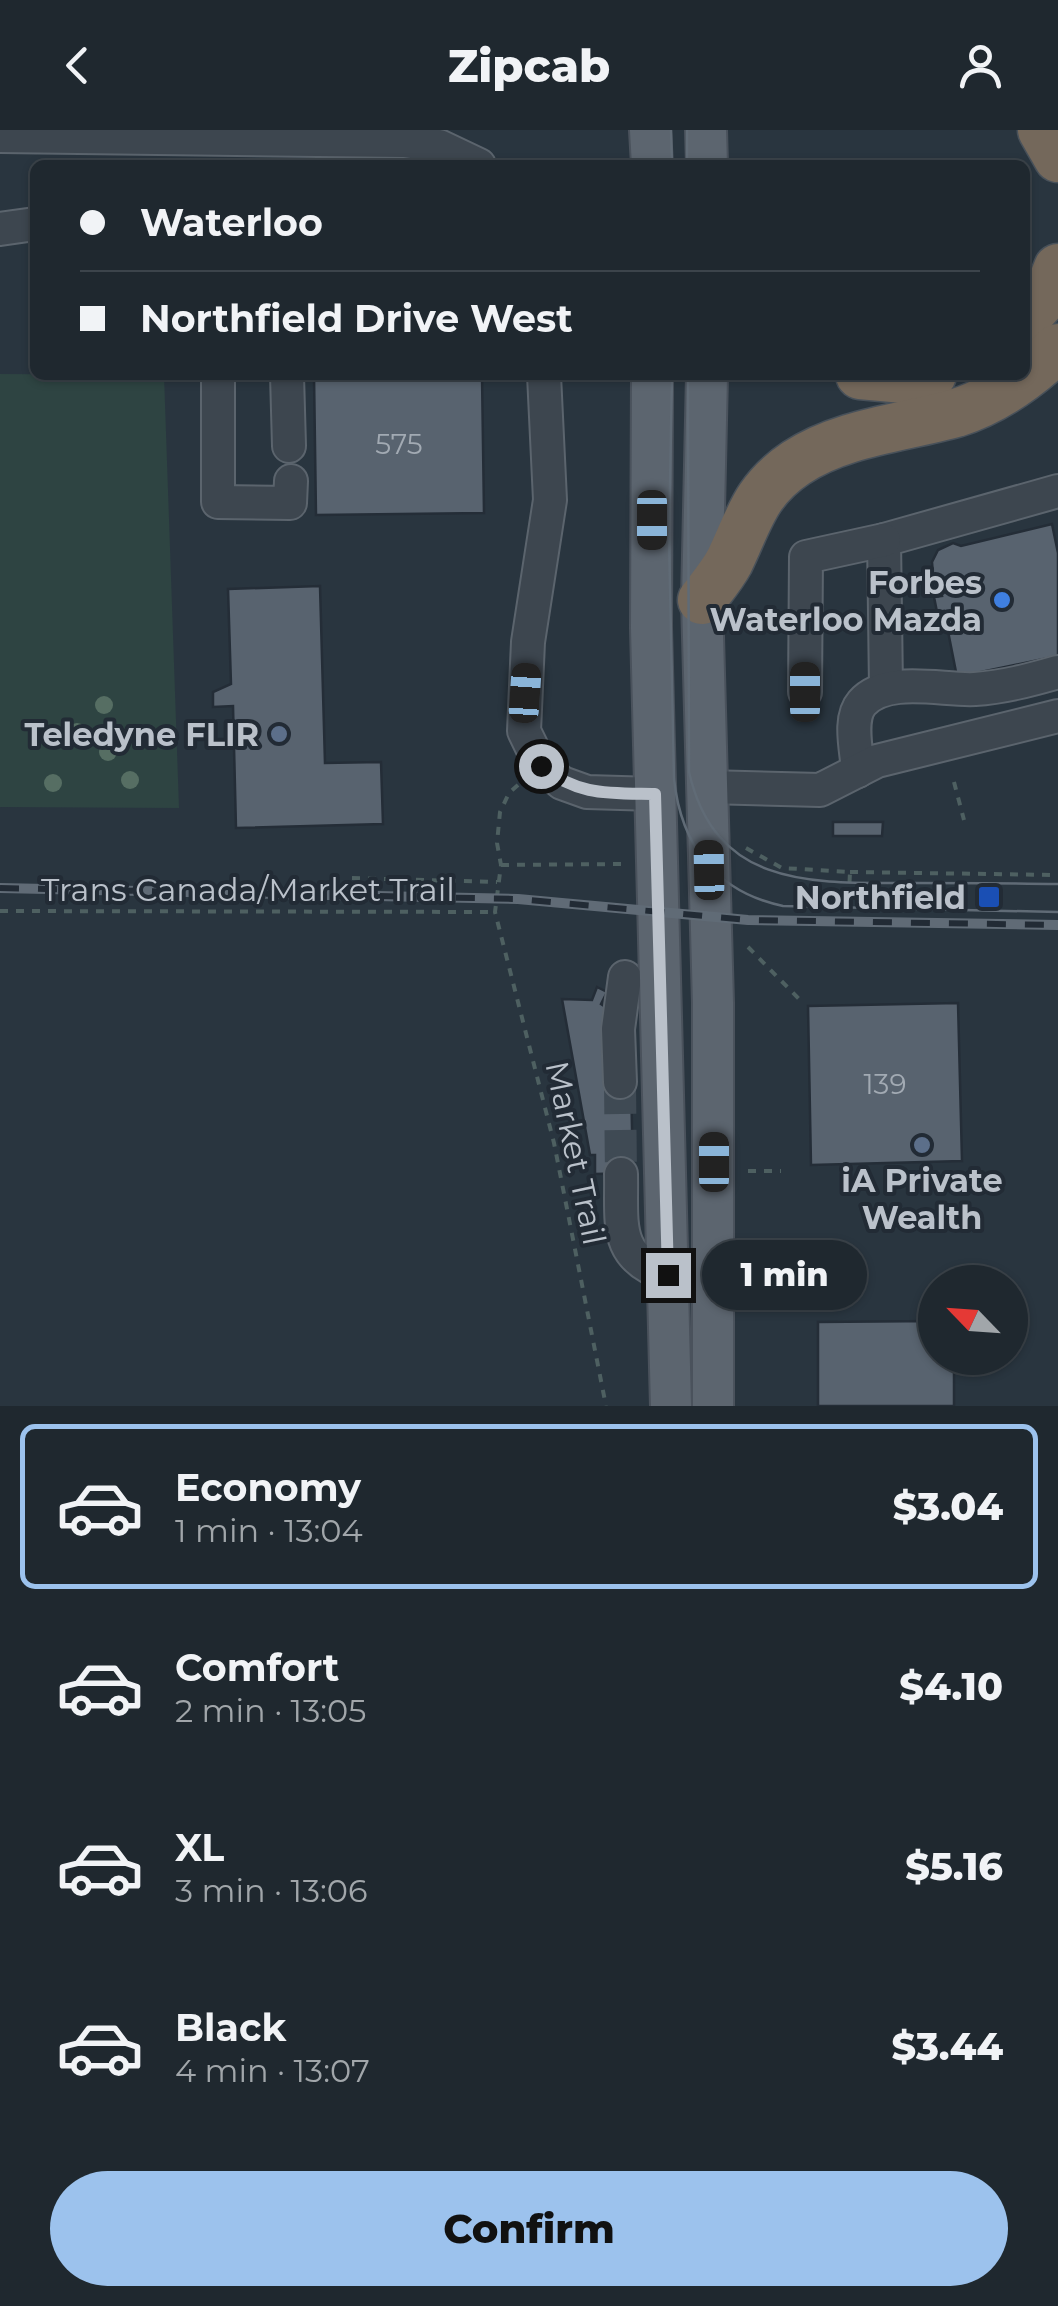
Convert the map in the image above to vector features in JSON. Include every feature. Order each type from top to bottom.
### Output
[{"type":"highway","points":[[1042,130],[1058,158]]},
{"type":"highway","points":[[1030,313],[1047,294],[1058,268]]},
{"type":"highway","points":[[1030,372],[1058,348]]},
{"type":"highway","points":[[702,600],[728,564],[744,522],[766,490],[795,464],[829,446],[959,412],[1015,380]]},
{"type":"main road","points":[[650,130],[652,160]]},
{"type":"main road","points":[[706,130],[707,160]]},
{"type":"main road","points":[[652,380],[655,794],[643,977],[668,1275],[670,1406]]},
{"type":"main road","points":[[706,380],[702,600],[712,975],[713,1406]]},
{"type":"main road","points":[[643,977],[712,975]]},
{"type":"main road","points":[[668,1275],[695,1268],[714,1246]]},
{"type":"street","points":[[0,136],[216,151],[404,141],[439,146],[468,160]]},
{"type":"street","points":[[0,229],[30,225]]},
{"type":"street","points":[[218,380],[218,502],[290,503],[291,481]]},
{"type":"street","points":[[287,380],[289,446]]},
{"type":"street","points":[[544,380],[550,500],[528,642],[524,732],[541,766],[562,783],[587,792],[655,794]]},
{"type":"street","points":[[805,692],[806,557],[884,540],[1058,490]]},
{"type":"street","points":[[884,540],[886,688]]},
{"type":"street","points":[[858,770],[854,722],[862,703],[886,688],[972,689],[1017,684],[1058,672]]},
{"type":"street","points":[[707,787],[820,790],[876,761],[1058,716]]},
{"type":"street","points":[[620,1082],[618,1029],[643,977]]},
{"type":"street","points":[[621,1174],[622,1229],[628,1252],[645,1268],[668,1275]]},
{"type":"path","name":"Market Trail","points":[[541,766],[509,793],[500,812],[497,843],[501,865],[495,912],[554,1143],[606,1406]]},
{"type":"path","points":[[954,782],[964,820]]},
{"type":"path","points":[[746,848],[782,868],[1058,875]]},
{"type":"path","points":[[501,865],[635,864]]},
{"type":"path","points":[[849,894],[850,872]]},
{"type":"path","points":[[352,878],[497,882]]},
{"type":"path","name":"Trans Canada/Market Trail","points":[[0,910],[495,912]]},
{"type":"path","points":[[748,947],[802,1002]]},
{"type":"path","points":[[748,1172],[780,1171]]},
{"type":"green space","points":[[0,374],[30,374],[30,380],[164,380],[179,808],[0,807]]},
{"type":"building","points":[[314,380],[482,380],[484,513],[316,515]]},
{"type":"building","points":[[1052,524],[1058,553],[1058,656],[957,677],[944,611],[937,612],[934,597],[942,596],[933,575],[932,562],[938,550],[953,543],[961,546]]},
{"type":"building","name":"Teledyne FLIR","points":[[320,586],[325,763],[381,762],[383,824],[236,828],[233,706],[213,707],[213,692],[231,684],[228,589]]},
{"type":"building","points":[[833,822],[883,822],[882,836],[833,836]]},
{"type":"building","points":[[597,987],[607,992],[601,1004],[607,1008],[631,1082],[633,1173],[595,1174],[595,1155],[590,1155],[562,999],[592,1000]]},
{"type":"building","points":[[958,1003],[962,1161],[811,1165],[808,1006]]},
{"type":"building","points":[[918,1321],[918,1375],[954,1375],[954,1406],[818,1406],[818,1322]]},
{"type":"tunnel","points":[[620,1082],[621,1174]]},
{"type":"tram line","points":[[671,130],[672,160]]},
{"type":"tram line","points":[[687,130],[687,160]]},
{"type":"tram line","points":[[672,380],[669,539],[674,779],[685,825],[706,862],[739,890],[783,906],[1058,912]]},
{"type":"tram line","points":[[688,380],[689,772],[702,810],[721,839],[745,859],[805,879],[1058,884]]},
{"type":"railway","points":[[0,888],[518,899],[748,920],[1058,925]]},
{"type":"place","name":"Forbes Waterloo Mazda","points":[[1002,600]]},
{"type":"place","name":"Teledyne FLIR","points":[[279,734]]},
{"type":"place","name":"Northfield","points":[[989,897]]},
{"type":"place","name":"iA Private Wealth","points":[[922,1145]]},
{"type":"route","points":[[541,766],[562,783],[587,792],[655,794],[668,1275]]}]
